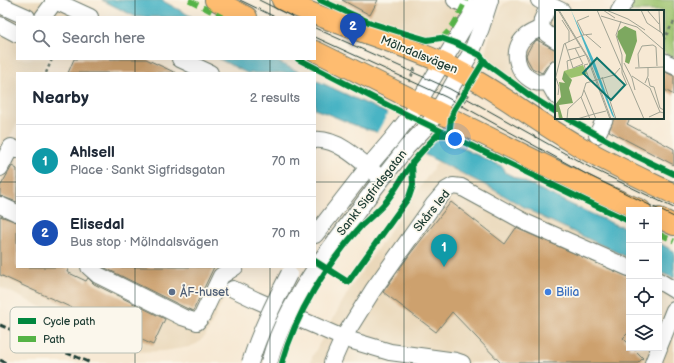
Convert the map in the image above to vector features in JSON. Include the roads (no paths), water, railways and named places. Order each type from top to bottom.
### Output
[{"type":"main road","points":[[215,0],[245,16]]},
{"type":"main road","name":"Mölndalsvägen","points":[[282,0],[327,20],[416,52],[459,71],[577,145],[674,194]]},
{"type":"main road","points":[[316,52],[595,190],[634,207]]},
{"type":"main road","points":[[662,219],[674,225]]},
{"type":"street","points":[[455,0],[478,5],[459,71]]},
{"type":"street","points":[[427,107],[459,71],[472,51],[490,0]]},
{"type":"street","points":[[44,16],[54,1],[88,16]]},
{"type":"street","points":[[0,5],[25,16]]},
{"type":"street","points":[[550,5],[542,20],[542,28],[547,34],[555,39]]},
{"type":"street","points":[[0,16],[16,24]]},
{"type":"street","points":[[0,25],[16,33]]},
{"type":"street","points":[[542,28],[525,36],[519,45],[516,61],[519,67],[533,82],[541,83],[552,75],[555,91]]},
{"type":"street","points":[[0,32],[16,39]]},
{"type":"street","points":[[182,60],[208,72]]},
{"type":"street","points":[[664,61],[674,66]]},
{"type":"street","name":"Sankt Sigfridsgatan","points":[[316,234],[407,120],[427,107]]},
{"type":"street","name":"Sankt Sigfridsgatan","points":[[316,267],[382,179],[424,128],[427,107]]},
{"type":"street","points":[[597,135],[605,119]]},
{"type":"street","points":[[316,140],[332,143],[353,154],[382,179]]},
{"type":"street","points":[[0,168],[14,149]]},
{"type":"street","name":"Skårs led","points":[[343,338],[373,290],[434,204],[446,190],[453,186],[461,187],[527,223],[626,267]]},
{"type":"street","points":[[0,205],[16,213]]},
{"type":"street","points":[[90,268],[98,275],[182,317],[197,322],[202,316],[221,276],[233,268]]},
{"type":"street","points":[[242,268],[232,292],[263,303],[343,338],[390,352],[462,363]]},
{"type":"street","points":[[250,363],[272,306],[293,268]]},
{"type":"street","name":"Sankt Sigfridsgatan","points":[[268,363],[286,316],[304,284],[315,268]]},
{"type":"street","points":[[662,283],[674,290]]},
{"type":"street","points":[[662,340],[674,310]]},
{"type":"street","points":[[332,363],[343,338]]},
{"type":"street","points":[[652,363],[658,351]]},
{"type":"water","points":[[102,0],[161,0],[190,16],[134,16]]},
{"type":"water","points":[[221,60],[274,60],[299,72],[245,72]]},
{"type":"water","points":[[316,80],[503,167],[506,173],[572,205],[616,225],[626,227],[626,257],[542,217],[489,187],[422,153],[374,131],[316,109]]},
{"type":"water","points":[[662,245],[674,251],[674,278],[662,273]]},
{"type":"tram line","points":[[240,0],[273,16]]},
{"type":"tram line","points":[[259,0],[291,16]]},
{"type":"tram line","points":[[316,28],[450,89],[591,168],[674,208]]},
{"type":"tram line","points":[[316,37],[446,97],[588,175],[674,217]]},
{"type":"railway","points":[[0,325],[10,329]]},
{"type":"railway","points":[[67,353],[91,363]]},
{"type":"railway","points":[[0,360],[6,363]]},
{"type":"place","name":"Elisedal","points":[[353,46]]},
{"type":"place","name":"Ahlsell","points":[[444,267]]},
{"type":"place","name":"ÅF-huset","points":[[172,292]]},
{"type":"place","name":"Bilia","points":[[548,292]]}]
